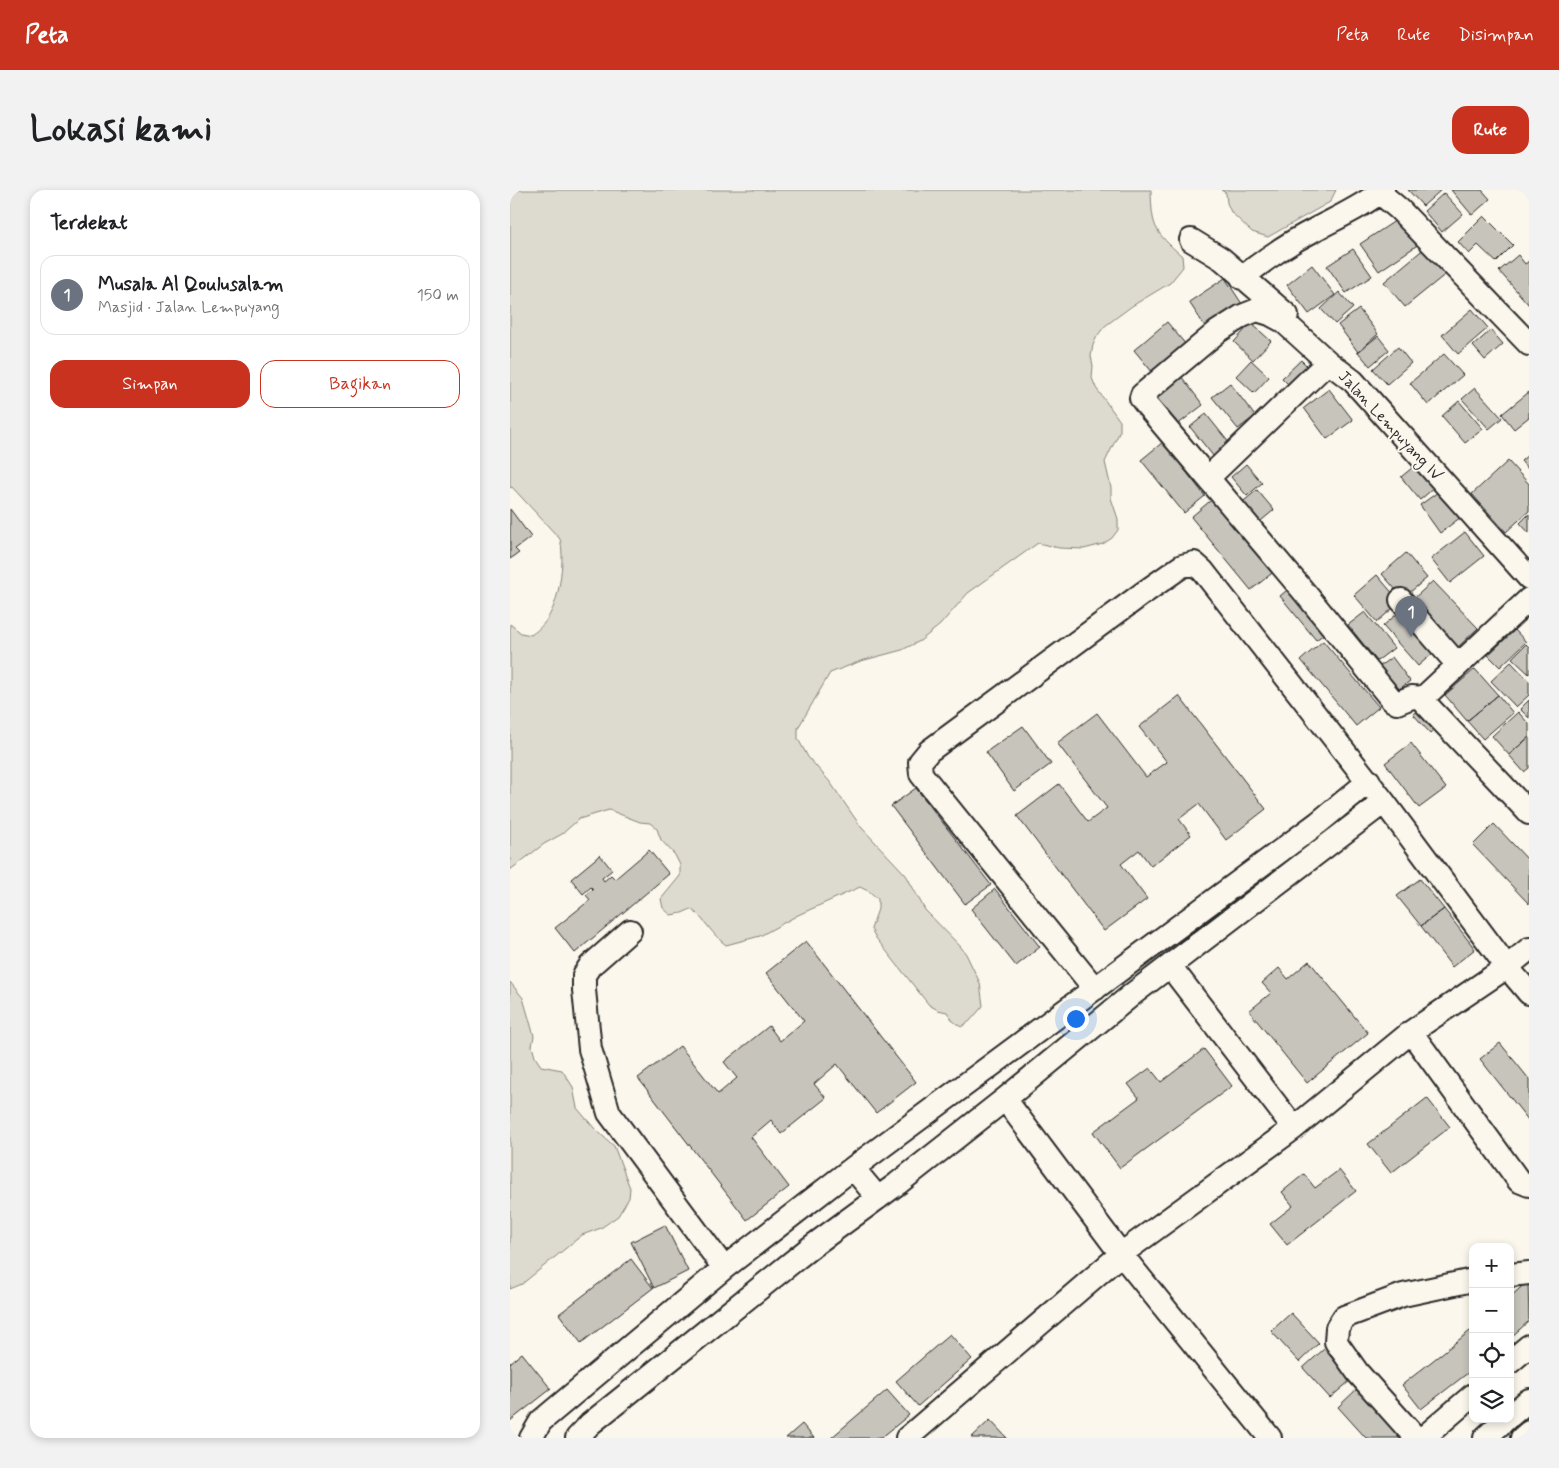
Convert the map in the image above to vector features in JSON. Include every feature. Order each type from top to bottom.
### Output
[{"type":"street","points":[[1242,278],[1267,257],[1353,210],[1381,191],[1529,344]]},
{"type":"street","points":[[1191,240],[1222,259],[1306,331],[1353,382]]},
{"type":"street","name":"Jalan Lempuyang IV","points":[[1208,478],[1140,398],[1217,332],[1242,316],[1257,310],[1270,314],[1283,321],[1353,382],[1529,578]]},
{"type":"street","points":[[1328,362],[1208,478],[1392,700],[1397,703],[1412,697],[1423,698],[1529,599]]},
{"type":"street","points":[[1095,989],[921,774],[920,762],[929,751],[1142,594],[1182,566],[1194,563],[1203,571],[1370,782],[1507,967],[1529,993]]},
{"type":"street","points":[[1401,600],[1458,665]]},
{"type":"street","points":[[1423,698],[1424,702],[1529,813]]},
{"type":"street","points":[[531,1438],[541,1421],[724,1268],[853,1168],[1318,823],[1370,782]]},
{"type":"street","points":[[577,1438],[590,1424],[811,1247],[878,1198],[1170,966],[1384,802]]},
{"type":"street","points":[[630,931],[590,966],[584,975],[590,1049],[609,1113],[724,1268]]},
{"type":"street","points":[[907,1438],[1121,1254],[1294,1128],[1411,1032],[1507,967],[1529,949]]},
{"type":"street","points":[[1170,966],[1294,1128]]},
{"type":"street","points":[[1411,1032],[1519,1181],[1529,1185]]},
{"type":"street","points":[[1005,1099],[1121,1254],[1266,1436]]},
{"type":"street","points":[[853,1168],[878,1198]]},
{"type":"street","points":[[1514,1275],[1529,1273]]},
{"type":"street","points":[[1416,1438],[1358,1372],[1336,1342],[1337,1328],[1344,1317],[1403,1295],[1469,1281]]},
{"type":"street","points":[[1514,1359],[1529,1346]]},
{"type":"street","points":[[1423,1438],[1469,1398]]},
{"type":"street","points":[[1514,1413],[1529,1400]]},
{"type":"street","points":[[1485,1438],[1502,1423]]},
{"type":"street","points":[[1522,1438],[1529,1432]]},
{"type":"shaded area","points":[[510,190],[1151,190],[1152,213],[1156,228],[1165,240],[1182,256],[1183,267],[1170,283],[1132,306],[1105,326],[1097,336],[1091,356],[1093,366],[1092,378],[1096,388],[1120,421],[1120,431],[1105,462],[1111,488],[1111,498],[1118,519],[1118,530],[1112,538],[1103,544],[1084,549],[1059,548],[1038,543],[968,593],[940,625],[920,641],[902,650],[861,661],[830,673],[798,728],[798,739],[808,757],[830,782],[861,827],[906,875],[925,910],[966,954],[980,983],[983,1006],[970,1021],[961,1027],[953,1021],[947,1012],[929,1005],[876,938],[871,929],[878,909],[878,899],[860,887],[798,915],[760,936],[726,945],[691,909],[671,915],[663,908],[661,899],[680,876],[680,865],[675,855],[661,840],[657,829],[650,823],[640,822],[609,810],[579,819],[562,834],[544,844],[510,870],[510,624],[521,633],[531,635],[545,622],[557,596],[562,556],[560,539],[512,487],[510,488]]},
{"type":"shaded area","points":[[1221,190],[1336,190],[1330,202],[1268,237],[1252,232],[1231,212],[1227,203],[1226,193]]},
{"type":"shaded area","points":[[510,982],[523,998],[534,1036],[532,1046],[535,1057],[541,1066],[562,1070],[573,1087],[577,1108],[595,1129],[614,1146],[630,1188],[629,1198],[618,1216],[601,1228],[582,1235],[522,1284],[510,1289]]},
{"type":"building","points":[[1408,190],[1441,190],[1423,206]]},
{"type":"building","points":[[1451,190],[1482,190],[1490,199],[1472,215]]},
{"type":"building","points":[[1444,193],[1463,214],[1442,232],[1424,211]]},
{"type":"building","points":[[1484,216],[1513,245],[1496,262],[1478,245],[1469,254],[1458,242]]},
{"type":"building","points":[[1401,217],[1419,244],[1379,271],[1360,244]]},
{"type":"building","points":[[1426,247],[1447,273],[1405,307],[1384,282]]},
{"type":"building","points":[[1353,249],[1372,276],[1346,293],[1327,266]]},
{"type":"building","points":[[1518,255],[1525,264],[1529,261],[1529,305],[1499,271]]},
{"type":"building","points":[[1312,265],[1335,295],[1309,314],[1287,285]]},
{"type":"building","points":[[1225,278],[1246,310],[1210,334],[1189,302]]},
{"type":"building","points":[[1339,292],[1353,308],[1335,324],[1321,309]]},
{"type":"building","points":[[1359,309],[1378,334],[1358,352],[1338,325]]},
{"type":"building","points":[[1472,309],[1488,328],[1458,354],[1442,335]]},
{"type":"building","points":[[1167,322],[1192,352],[1158,379],[1134,350]]},
{"type":"building","points":[[1251,323],[1271,341],[1253,360],[1234,342]]},
{"type":"building","points":[[1491,330],[1503,344],[1485,360],[1473,346]]},
{"type":"building","points":[[1378,336],[1389,350],[1370,366],[1358,352]]},
{"type":"building","points":[[1398,347],[1411,363],[1387,384],[1373,369]]},
{"type":"building","points":[[1444,354],[1463,375],[1428,405],[1410,383]]},
{"type":"building","points":[[1251,360],[1269,377],[1254,393],[1236,376]]},
{"type":"building","points":[[1301,360],[1311,370],[1292,388],[1282,378]]},
{"type":"building","points":[[1181,376],[1203,405],[1177,425],[1155,396]]},
{"type":"building","points":[[1230,383],[1255,416],[1238,429],[1212,397]]},
{"type":"building","points":[[1475,388],[1502,418],[1489,429],[1462,399]]},
{"type":"building","points":[[1329,389],[1353,420],[1327,439],[1304,408]]},
{"type":"building","points":[[1529,392],[1529,417],[1514,429],[1502,414]]},
{"type":"building","points":[[1459,401],[1483,429],[1465,443],[1442,416]]},
{"type":"building","points":[[1206,414],[1234,449],[1218,462],[1190,427]]},
{"type":"building","points":[[1163,442],[1205,496],[1184,513],[1141,460]]},
{"type":"building","points":[[1529,454],[1529,470],[1521,461]]},
{"type":"building","points":[[1508,461],[1529,484],[1529,511],[1506,532],[1472,494]]},
{"type":"building","points":[[1418,463],[1436,486],[1420,500],[1401,477]]},
{"type":"building","points":[[1246,464],[1262,483],[1247,496],[1231,477]]},
{"type":"building","points":[[1257,490],[1274,510],[1256,525],[1239,505]]},
{"type":"building","points":[[1441,490],[1461,517],[1440,533],[1420,505]]},
{"type":"building","points":[[1216,496],[1276,570],[1251,590],[1191,517]]},
{"type":"building","points":[[510,509],[531,537],[515,549],[519,553],[510,559]]},
{"type":"building","points":[[1529,514],[1529,533],[1520,523]]},
{"type":"building","points":[[1465,532],[1484,556],[1450,583],[1431,559]]},
{"type":"building","points":[[1406,553],[1427,578],[1403,598],[1382,574]]},
{"type":"building","points":[[1377,575],[1400,602],[1377,622],[1354,595]]},
{"type":"building","points":[[1433,581],[1478,628],[1456,649],[1411,601]]},
{"type":"building","points":[[1292,586],[1328,631],[1316,640],[1280,596]]},
{"type":"building","points":[[1404,608],[1439,648],[1418,666],[1383,626]]},
{"type":"building","points":[[1365,612],[1394,648],[1377,661],[1348,625]]},
{"type":"building","points":[[1515,630],[1526,642],[1500,667],[1488,655]]},
{"type":"building","points":[[1323,641],[1379,707],[1356,726],[1301,660]]},
{"type":"building","points":[[1526,644],[1529,647],[1529,674],[1512,658]]},
{"type":"building","points":[[1392,657],[1410,681],[1394,693],[1376,669]]},
{"type":"building","points":[[1511,662],[1529,681],[1529,695],[1516,707],[1491,681]]},
{"type":"building","points":[[1475,669],[1498,695],[1467,721],[1445,695]]},
{"type":"building","points":[[1498,695],[1513,713],[1483,739],[1467,721]]},
{"type":"building","points":[[1179,696],[1266,809],[1226,840],[1199,804],[1179,819],[1191,835],[1151,866],[1139,850],[1121,864],[1147,899],[1104,931],[1017,816],[1059,784],[1088,822],[1107,808],[1057,743],[1097,713],[1146,777],[1167,762],[1139,727]]},
{"type":"building","points":[[1529,700],[1529,718],[1520,709]]},
{"type":"building","points":[[1423,705],[1440,724],[1430,733],[1413,714]]},
{"type":"building","points":[[1518,712],[1529,724],[1529,737],[1509,755],[1492,736]]},
{"type":"building","points":[[1023,726],[1051,764],[1014,791],[986,752]]},
{"type":"building","points":[[1529,737],[1529,768],[1524,772],[1509,755]]},
{"type":"building","points":[[1411,743],[1446,788],[1419,808],[1385,763]]},
{"type":"building","points":[[916,788],[991,885],[965,904],[891,806]]},
{"type":"building","points":[[1494,824],[1529,861],[1529,904],[1473,845]]},
{"type":"building","points":[[649,850],[669,874],[575,953],[555,928],[590,900],[586,895],[593,889],[591,887],[583,894],[571,879],[600,855],[612,870],[602,878],[604,881],[611,875],[615,879]]},
{"type":"building","points":[[1420,879],[1444,909],[1421,926],[1397,896]]},
{"type":"building","points":[[995,889],[1040,947],[1016,966],[971,909]]},
{"type":"building","points":[[1444,909],[1475,949],[1452,967],[1421,926]]},
{"type":"building","points":[[806,941],[916,1082],[876,1113],[837,1064],[814,1084],[826,1098],[781,1134],[771,1120],[751,1137],[789,1187],[747,1220],[638,1078],[680,1046],[718,1094],[737,1078],[724,1062],[769,1026],[780,1041],[804,1021],[766,973]]},
{"type":"building","points":[[1309,961],[1368,1033],[1307,1083],[1249,1011],[1271,993],[1262,983],[1279,968],[1288,979]]},
{"type":"building","points":[[1500,1043],[1529,1079],[1529,1121],[1480,1059]]},
{"type":"building","points":[[1204,1049],[1232,1086],[1120,1168],[1093,1132],[1139,1098],[1128,1084],[1150,1068],[1161,1082]]},
{"type":"building","points":[[1427,1098],[1450,1127],[1391,1173],[1368,1144]]},
{"type":"building","points":[[1339,1170],[1356,1191],[1287,1245],[1270,1224],[1293,1206],[1282,1192],[1304,1174],[1315,1188]]},
{"type":"building","points":[[665,1225],[688,1271],[654,1288],[631,1242]]},
{"type":"building","points":[[631,1259],[653,1288],[581,1343],[559,1314]]},
{"type":"building","points":[[1528,1281],[1529,1321],[1514,1334],[1514,1333],[1514,1293]]},
{"type":"building","points":[[1291,1313],[1319,1343],[1299,1362],[1271,1331]]},
{"type":"building","points":[[1469,1332],[1469,1372],[1421,1409],[1402,1385]]},
{"type":"building","points":[[950,1334],[972,1359],[918,1406],[896,1381]]},
{"type":"building","points":[[1324,1349],[1351,1380],[1330,1398],[1303,1368]]},
{"type":"building","points":[[522,1353],[551,1389],[510,1421],[510,1363]]},
{"type":"building","points":[[1358,1388],[1402,1436],[1400,1438],[1366,1438],[1338,1407]]},
{"type":"building","points":[[887,1390],[909,1415],[881,1438],[831,1438]]},
{"type":"building","points":[[990,1420],[1007,1438],[971,1438]]},
{"type":"building","points":[[802,1424],[814,1438],[786,1438]]},
{"type":"place","name":"Musala Al Qoulusalam","points":[[1411,637]]}]
